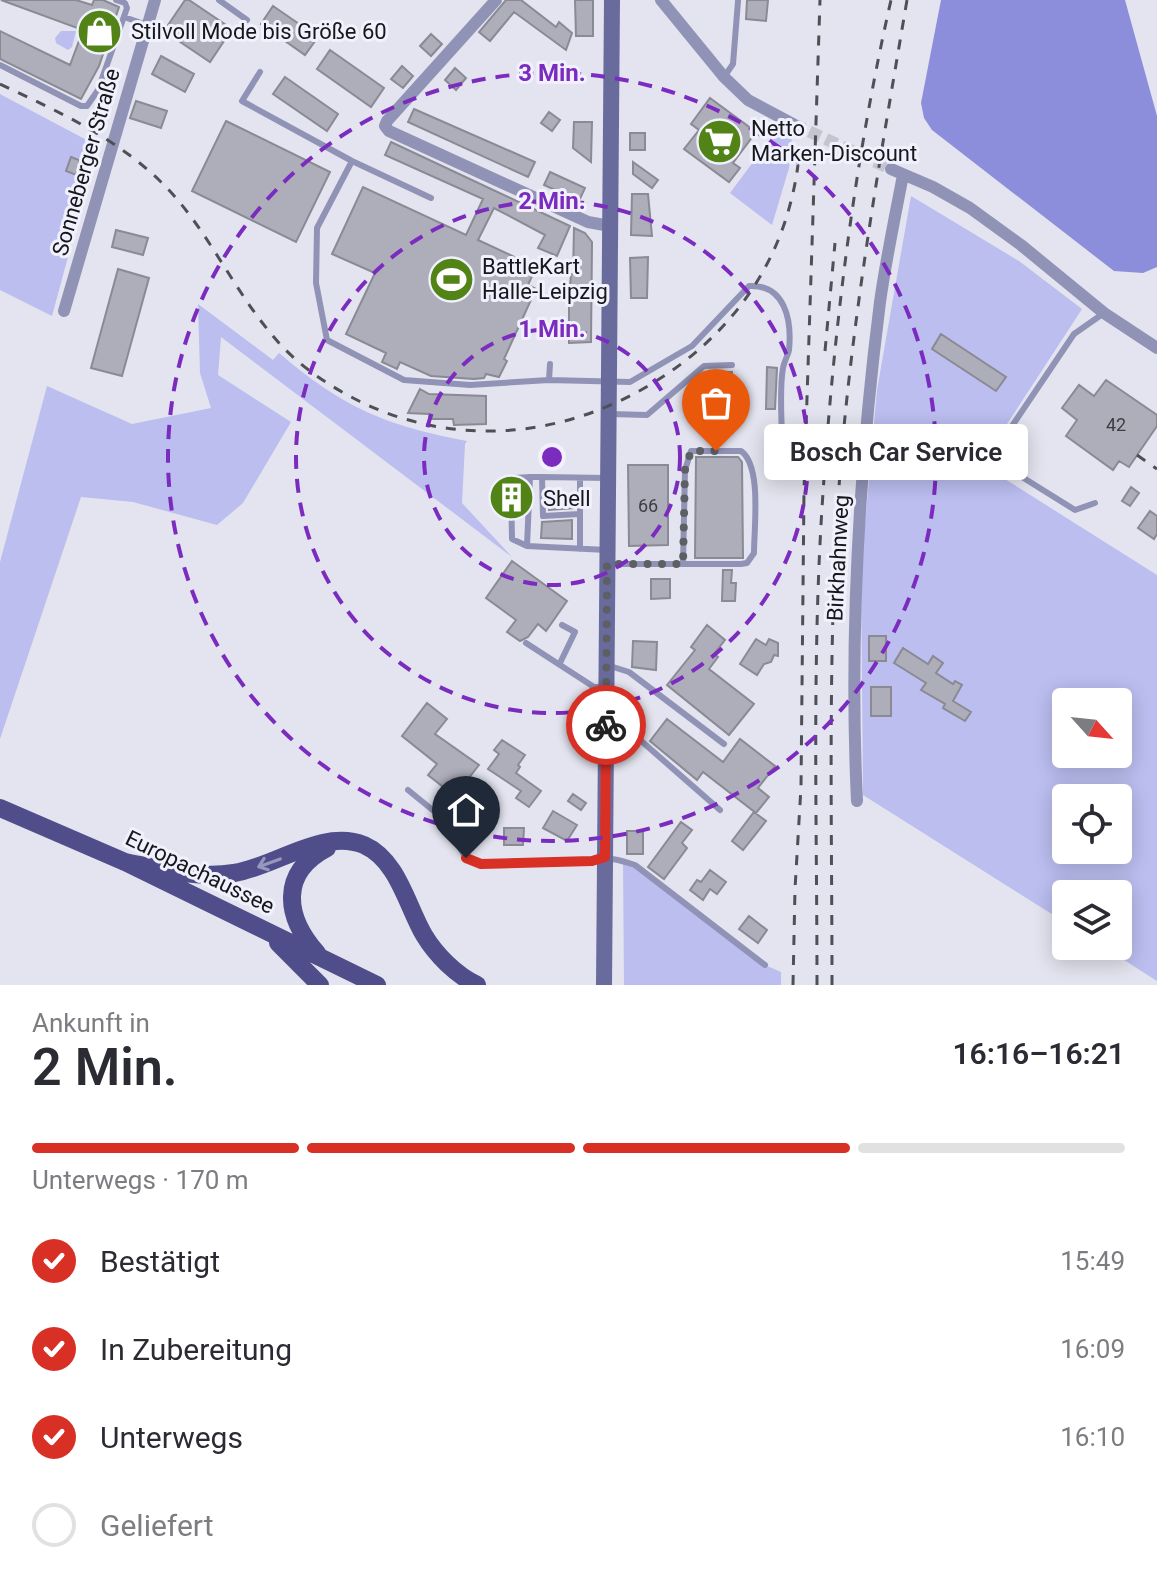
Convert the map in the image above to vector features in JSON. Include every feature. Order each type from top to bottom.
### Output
[{"type":"main road","name":"Europachaussee","points":[[0,808],[125,862],[377,985]]},
{"type":"main road","points":[[321,958],[297,926],[291,903],[294,882],[314,856],[344,841]]},
{"type":"main road","points":[[125,862],[196,874],[234,873],[317,845],[344,841],[364,845],[379,856],[394,874],[433,947],[467,980],[477,985]]},
{"type":"main road","points":[[261,928],[306,968],[320,985]]},
{"type":"street","name":"Sonneberger Straße","points":[[64,311],[155,0]]},
{"type":"street","points":[[496,0],[385,126],[389,131],[588,222],[610,226]]},
{"type":"street","points":[[604,985],[612,0]]},
{"type":"street","points":[[661,0],[724,77],[748,100],[793,124]]},
{"type":"street","name":"Birkhahnweg","points":[[857,801],[853,717],[854,591],[862,472],[897,172],[933,187],[970,208],[1104,313],[1157,348]]},
{"type":"lane","points":[[116,0],[125,3],[124,17],[147,25]]},
{"type":"lane","points":[[219,0],[247,20]]},
{"type":"lane","points":[[724,77],[733,64],[738,1]]},
{"type":"lane","name":"Sonneberger Straße","points":[[0,65],[81,106],[87,106],[98,90],[124,17]]},
{"type":"lane","points":[[260,72],[242,101],[352,161],[431,198]]},
{"type":"lane","points":[[352,161],[317,228],[316,283],[327,340],[404,380],[470,385],[549,380],[630,382],[692,346],[749,286],[763,285],[773,292],[788,315],[788,353],[783,368],[782,443]]},
{"type":"lane","points":[[1095,503],[1075,510],[1006,467],[1001,453],[1004,438],[1074,334],[1104,313]]},
{"type":"lane","points":[[549,380],[550,364]]},
{"type":"lane","points":[[609,414],[647,415],[704,366],[732,365]]},
{"type":"lane","points":[[608,478],[514,478],[511,488],[512,539],[527,546],[580,549],[607,557],[683,564],[741,564],[754,553],[754,468],[746,453],[691,451],[685,470],[683,564]]},
{"type":"lane","points":[[527,546],[530,477]]},
{"type":"lane","points":[[542,477],[543,516],[580,514]]},
{"type":"lane","points":[[580,478],[580,549]]},
{"type":"lane","points":[[560,663],[575,632],[562,625]]},
{"type":"lane","points":[[526,643],[594,687],[607,687]]},
{"type":"lane","points":[[606,664],[629,672],[724,744]]},
{"type":"lane","points":[[606,729],[631,732],[720,810]]},
{"type":"lane","points":[[408,790],[440,816],[466,858],[474,863],[592,861],[605,857],[635,865],[765,965]]},
{"type":"shaded area","points":[[61,31],[76,31],[72,47],[68,50],[56,43],[55,38]]},
{"type":"shaded area","points":[[0,94],[98,146],[52,316],[0,290]]},
{"type":"shaded area","points":[[779,127],[792,135],[789,168],[772,225],[730,193]]},
{"type":"shaded area","points":[[911,196],[1019,261],[1082,309],[981,464],[1157,575],[1157,981],[1124,960],[1132,960],[1132,880],[1052,880],[1052,914],[863,795],[861,569],[877,390]]},
{"type":"shaded area","points":[[198,304],[273,360],[279,353],[324,388],[366,412],[412,428],[467,441],[462,503],[512,557],[221,337],[218,375],[291,422],[243,503],[217,525],[133,502],[81,497],[0,739],[0,562],[47,386],[132,424],[211,408],[200,373]]},
{"type":"shaded area","points":[[623,861],[635,865],[765,965],[781,972],[781,985],[624,985]]},
{"type":"water","points":[[941,0],[1125,0],[1157,116],[1157,267],[1143,273],[1114,271],[932,130],[924,118],[921,103]]},
{"type":"building","points":[[1,0],[76,0],[92,5],[94,0],[103,0],[119,7],[99,66],[81,99],[0,59],[0,31],[70,65],[83,30]]},
{"type":"building","points":[[185,0],[232,29],[210,62],[164,31]]},
{"type":"building","points":[[506,0],[521,0],[556,27],[559,22],[572,33],[566,50],[514,12],[490,41],[479,32]]},
{"type":"building","points":[[575,0],[593,0],[593,36],[576,36]]},
{"type":"building","points":[[747,0],[768,0],[766,21],[746,19]]},
{"type":"building","points":[[273,6],[318,37],[305,55],[261,24]]},
{"type":"building","points":[[431,34],[442,44],[431,56],[420,46]]},
{"type":"building","points":[[330,50],[384,88],[371,107],[317,69]]},
{"type":"building","points":[[161,56],[194,74],[185,92],[152,74]]},
{"type":"building","points":[[402,66],[413,76],[403,88],[391,79]]},
{"type":"building","points":[[455,68],[466,78],[456,90],[445,80]]},
{"type":"building","points":[[285,77],[338,114],[327,131],[273,94]]},
{"type":"building","name":"Netto Marken-Discount","points":[[710,98],[756,132],[733,163],[740,168],[729,182],[684,149],[699,130],[691,124]]},
{"type":"building","points":[[136,101],[167,111],[161,128],[130,118]]},
{"type":"building","points":[[414,109],[535,162],[528,177],[408,122]]},
{"type":"building","points":[[549,112],[560,120],[552,131],[541,123]]},
{"type":"building","points":[[226,121],[330,172],[296,242],[192,191]]},
{"type":"building","points":[[574,122],[592,122],[591,162],[573,148]]},
{"type":"building","points":[[630,133],[645,133],[645,150],[630,150]]},
{"type":"building","name":"BattleKart Halle-Leipzig","points":[[391,142],[570,226],[557,256],[538,248],[545,235],[494,208],[478,240],[536,267],[528,285],[536,289],[499,377],[486,374],[484,378],[474,379],[431,376],[400,362],[397,369],[382,362],[386,353],[346,334],[375,273],[332,254],[363,187],[466,235],[483,199],[385,155]]},
{"type":"building","points":[[71,157],[84,162],[79,176],[66,171]]},
{"type":"building","points":[[633,162],[658,180],[652,188],[633,174]]},
{"type":"building","points":[[550,172],[585,188],[579,201],[544,185]]},
{"type":"building","points":[[632,194],[648,194],[652,236],[631,235]]},
{"type":"building","points":[[574,228],[585,233],[592,242],[591,342],[569,343]]},
{"type":"building","points":[[116,230],[148,238],[143,255],[112,247]]},
{"type":"building","points":[[648,257],[647,298],[631,298],[630,258]]},
{"type":"building","points":[[118,269],[149,278],[122,376],[91,368]]},
{"type":"building","points":[[941,334],[1006,377],[996,391],[932,349]]},
{"type":"building","points":[[767,367],[777,368],[775,409],[766,409]]},
{"type":"building","points":[[732,372],[731,431],[708,431],[708,392],[695,392],[695,383],[705,383],[705,373]]},
{"type":"building","points":[[1106,380],[1157,415],[1157,426],[1129,467],[1119,461],[1113,470],[1066,436],[1077,420],[1062,408],[1079,385],[1094,396]]},
{"type":"building","points":[[420,389],[429,394],[486,396],[486,424],[454,425],[453,419],[429,419],[429,414],[408,413]]},
{"type":"building","points":[[696,457],[738,457],[742,462],[743,558],[695,558]]},
{"type":"building","points":[[628,465],[668,465],[668,545],[629,546]]},
{"type":"building","points":[[1131,487],[1139,493],[1130,506],[1122,501]]},
{"type":"building","points":[[548,496],[574,496],[574,508],[549,510]]},
{"type":"building","points":[[1150,511],[1157,516],[1154,539],[1138,528]]},
{"type":"building","name":"Shell","points":[[572,520],[572,539],[541,538],[542,522]]},
{"type":"building","points":[[512,561],[567,601],[546,631],[538,624],[528,637],[520,641],[507,632],[516,620],[486,598]]},
{"type":"building","points":[[723,570],[732,570],[731,583],[736,583],[735,601],[722,601]]},
{"type":"building","points":[[651,579],[670,579],[670,598],[651,599]]},
{"type":"building","points":[[707,625],[725,640],[714,654],[718,657],[709,669],[754,704],[729,735],[667,685],[695,650],[691,647]]},
{"type":"building","points":[[869,636],[886,636],[886,661],[869,661]]},
{"type":"building","points":[[756,639],[766,645],[769,639],[778,643],[778,656],[774,655],[771,662],[764,664],[757,675],[740,664]]},
{"type":"building","points":[[633,641],[657,642],[656,670],[632,667]]},
{"type":"building","points":[[903,648],[928,664],[933,656],[943,663],[936,673],[953,684],[955,681],[962,685],[953,701],[971,712],[965,721],[921,690],[926,683],[894,663]]},
{"type":"building","points":[[871,687],[891,687],[891,716],[871,716]]},
{"type":"building","points":[[427,703],[447,719],[435,734],[479,765],[468,779],[474,783],[461,801],[428,775],[437,764],[402,736]]},
{"type":"building","points":[[667,719],[723,762],[740,739],[775,766],[758,788],[769,797],[756,813],[703,772],[697,780],[650,741]]},
{"type":"building","points":[[502,740],[525,755],[516,773],[541,791],[529,807],[516,798],[521,791],[488,769],[499,754],[494,750]]},
{"type":"building","points":[[573,794],[586,803],[581,810],[568,801]]},
{"type":"building","points":[[553,811],[577,825],[567,841],[543,828]]},
{"type":"building","points":[[754,812],[766,821],[743,850],[732,841]]},
{"type":"building","points":[[681,822],[692,830],[682,843],[687,848],[664,879],[648,867]]},
{"type":"building","points":[[504,828],[524,828],[523,845],[504,845]]},
{"type":"building","points":[[627,831],[643,831],[643,854],[627,854]]},
{"type":"building","points":[[710,870],[726,882],[717,894],[710,889],[703,900],[690,890]]},
{"type":"building","points":[[749,916],[767,930],[758,943],[739,929]]},
{"type":"tunnel","points":[[793,124],[891,169]]},
{"type":"railway","points":[[793,985],[801,787],[804,490],[820,0]]},
{"type":"railway","points":[[817,985],[817,627],[822,508],[846,252],[866,126],[891,0]]},
{"type":"railway","points":[[832,985],[832,657],[841,460],[861,287],[907,0]]},
{"type":"railway","points":[[0,84],[104,137],[159,180],[191,216],[273,336],[313,373],[359,401],[395,416],[431,426],[468,430],[505,431],[578,417],[614,404],[678,366],[729,320],[767,265],[781,234],[798,165]]},
{"type":"railway","points":[[825,351],[835,243]]},
{"type":"railway","points":[[1137,455],[1157,469]]},
{"type":"way so far","points":[[606,725],[607,564],[683,564],[685,470],[691,451],[716,451]]},
{"type":"place","name":"Stilvoll Mode bis Größe 60","points":[[100,31]]},
{"type":"place","name":"Netto Marken-Discount","points":[[720,141]]},
{"type":"place","name":"BattleKart Halle-Leipzig","points":[[451,279]]},
{"type":"place","name":"Bosch Car Service","points":[[716,451]]},
{"type":"place","name":"Shell","points":[[512,498]]},
{"type":"route","points":[[466,858],[481,864],[592,861],[605,857],[606,725]]}]
